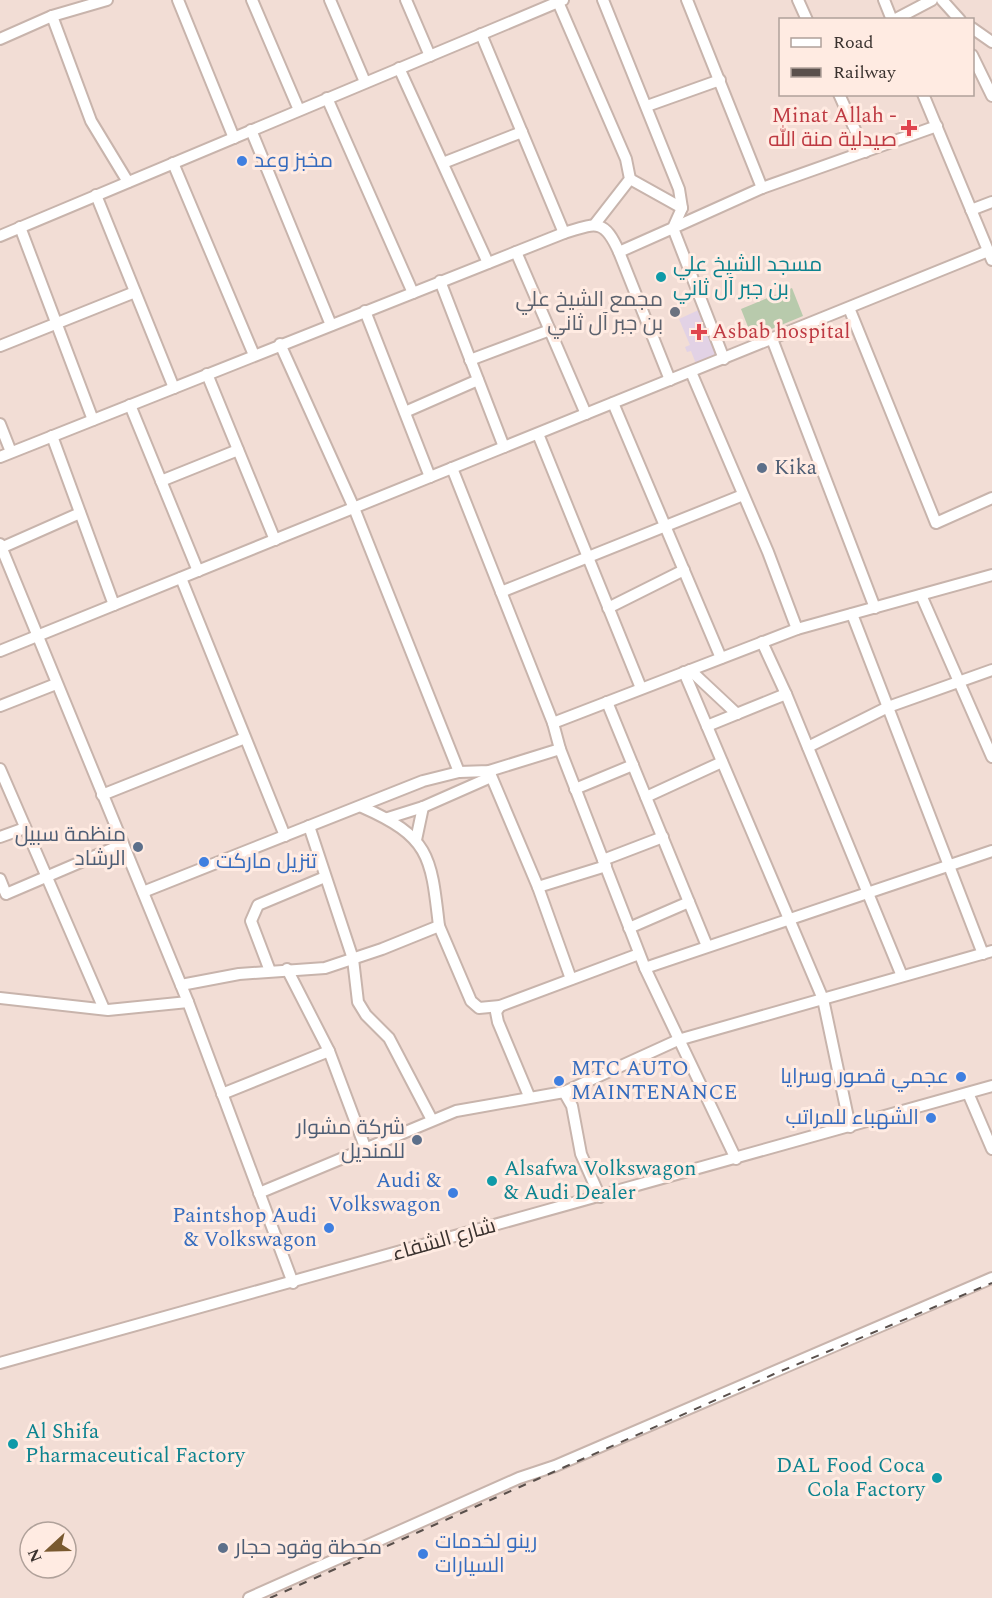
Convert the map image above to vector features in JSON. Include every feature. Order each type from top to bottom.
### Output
[{"type":"street","points":[[0,39],[52,16],[107,0]]},
{"type":"street","points":[[178,0],[234,138]]},
{"type":"street","points":[[252,0],[299,110]]},
{"type":"street","points":[[330,0],[365,82]]},
{"type":"street","points":[[406,0],[430,56]]},
{"type":"street","points":[[603,0],[679,189],[682,208],[674,228],[724,358]]},
{"type":"street","points":[[687,0],[762,188]]},
{"type":"street","points":[[798,0],[806,18]]},
{"type":"street","points":[[884,0],[892,18]]},
{"type":"street","points":[[897,18],[932,0]]},
{"type":"street","points":[[942,0],[956,18]]},
{"type":"street","points":[[0,236],[553,2],[626,159],[630,179],[596,224],[564,233],[440,281],[0,457]]},
{"type":"street","points":[[52,16],[91,121],[128,182]]},
{"type":"street","points":[[974,29],[992,42]]},
{"type":"street","points":[[481,34],[564,233]]},
{"type":"street","points":[[974,59],[992,96]]},
{"type":"street","points":[[399,68],[488,264]]},
{"type":"street","points":[[647,106],[720,80]]},
{"type":"street","points":[[840,96],[865,152]]},
{"type":"street","points":[[0,651],[849,308],[990,256],[924,96]]},
{"type":"street","points":[[327,99],[413,293]]},
{"type":"street","points":[[619,252],[762,188],[937,126]]},
{"type":"street","points":[[251,130],[331,325]]},
{"type":"street","points":[[443,163],[522,132]]},
{"type":"street","points":[[173,163],[254,355]]},
{"type":"street","points":[[630,179],[682,208]]},
{"type":"street","points":[[96,195],[174,388]]},
{"type":"street","points":[[971,210],[992,202]]},
{"type":"street","points":[[596,224],[611,233],[670,380]]},
{"type":"street","points":[[20,227],[93,420]]},
{"type":"street","points":[[516,252],[586,414]]},
{"type":"street","points":[[440,281],[504,447]]},
{"type":"street","points":[[0,346],[135,292]]},
{"type":"street","points":[[849,308],[936,523],[992,498]]},
{"type":"street","points":[[365,311],[430,477]]},
{"type":"street","points":[[470,360],[550,330]]},
{"type":"street","points":[[772,339],[875,608]]},
{"type":"street","points":[[280,344],[354,508],[459,772]]},
{"type":"street","points":[[691,372],[797,629]]},
{"type":"street","points":[[207,374],[275,540]]},
{"type":"street","points":[[405,412],[478,380]]},
{"type":"street","points":[[613,403],[721,658]]},
{"type":"street","points":[[130,405],[198,571]]},
{"type":"street","points":[[0,424],[11,452]]},
{"type":"street","points":[[538,434],[640,688]]},
{"type":"street","points":[[52,436],[114,605]]},
{"type":"street","points":[[161,481],[238,450]]},
{"type":"street","points":[[453,468],[553,723],[560,749],[639,954],[736,1159]]},
{"type":"street","points":[[501,592],[742,495]]},
{"type":"street","points":[[80,513],[1,546],[4,565],[38,636],[188,1002],[292,1283]]},
{"type":"street","points":[[608,608],[684,570]]},
{"type":"street","points":[[553,723],[797,629],[992,575]]},
{"type":"street","points":[[181,578],[285,836]]},
{"type":"street","points":[[921,595],[992,757]]},
{"type":"street","points":[[259,1193],[456,1111],[529,1096],[564,1092],[678,1040],[988,952],[949,865],[852,614]]},
{"type":"street","points":[[762,642],[786,694],[902,976]]},
{"type":"street","points":[[808,747],[888,707],[992,670]]},
{"type":"street","points":[[687,671],[737,714]]},
{"type":"street","points":[[687,671],[707,726],[823,999],[850,1127]]},
{"type":"street","points":[[0,706],[56,684]]},
{"type":"street","points":[[707,726],[786,694]]},
{"type":"street","points":[[607,702],[706,946]]},
{"type":"street","points":[[102,795],[245,738]]},
{"type":"street","points":[[388,818],[423,807],[490,774],[560,749]]},
{"type":"street","points":[[646,797],[722,762]]},
{"type":"street","points":[[576,789],[633,765]]},
{"type":"street","points":[[0,770],[104,1009]]},
{"type":"street","points":[[143,892],[362,807],[423,780],[459,772],[490,774]]},
{"type":"street","points":[[490,774],[538,887],[571,979]]},
{"type":"street","points":[[362,807],[388,818],[416,840],[430,864],[439,926],[474,1005],[488,1009],[500,1006],[639,954]]},
{"type":"street","points":[[416,840],[423,807]]},
{"type":"street","points":[[309,826],[353,959],[358,1002],[366,1015],[389,1038],[432,1120]]},
{"type":"street","points":[[0,837],[25,828]]},
{"type":"street","points":[[538,887],[604,863],[663,837]]},
{"type":"street","points":[[0,879],[6,894],[123,844]]},
{"type":"street","points":[[645,968],[992,851]]},
{"type":"street","points":[[270,971],[251,921],[252,913],[258,905],[326,877]]},
{"type":"street","points":[[629,928],[689,902]]},
{"type":"street","points":[[181,986],[270,971],[325,968],[439,926]]},
{"type":"street","points":[[287,969],[329,1051],[365,1147]]},
{"type":"street","points":[[0,998],[104,1009],[188,1002]]},
{"type":"street","points":[[500,1006],[496,1012],[498,1022],[529,1096]]},
{"type":"street","points":[[222,1094],[329,1051]]},
{"type":"street","name":"شارع الشفاء","points":[[0,1363],[992,1086]]},
{"type":"street","points":[[564,1092],[572,1106],[581,1154],[600,1197]]},
{"type":"street","points":[[968,1093],[992,1149]]},
{"type":"street","points":[[249,1598],[519,1478],[555,1466],[992,1278]]},
{"type":"shaded area","name":"Asbab hospital","points":[[703,308],[724,358],[698,369],[691,351],[687,352],[685,347],[690,345],[679,319]]},
{"type":"green space","points":[[792,288],[803,316],[752,337],[741,309]]},
{"type":"railway","points":[[270,1598],[774,1374],[992,1283]]},
{"type":"place","name":"Minat Allah - صيدلية منة الله","points":[[909,128]]},
{"type":"place","name":"مخبز وعد","points":[[242,161]]},
{"type":"place","name":"مسجد الشيخ علي بن جبر آل ثاني","points":[[661,277]]},
{"type":"place","name":"مجمع الشيخ علي بن جبر آل ثاني","points":[[675,312]]},
{"type":"place","name":"Asbab hospital","points":[[699,332]]},
{"type":"place","name":"Kika","points":[[762,468]]},
{"type":"place","name":"منظمة سبيل الرشاد","points":[[138,847]]},
{"type":"place","name":"تنزيل ماركت","points":[[204,862]]},
{"type":"place","name":"عجمي قصور وسرايا","points":[[961,1077]]},
{"type":"place","name":"MTC AUTO MAINTENANCE","points":[[559,1081]]},
{"type":"place","name":"الشهباء للمراتب","points":[[931,1118]]},
{"type":"place","name":"شركة مشوار للمنديل","points":[[417,1140]]},
{"type":"place","name":"Alsafwa Volkswagon & Audi Dealer","points":[[492,1181]]},
{"type":"place","name":"Audi & Volkswagon","points":[[453,1193]]},
{"type":"place","name":"Paintshop Audi & Volkswagon","points":[[329,1228]]},
{"type":"place","name":"Al Shifa Pharmaceutical Factory","points":[[13,1444]]},
{"type":"place","name":"DAL Food Coca Cola Factory","points":[[937,1478]]},
{"type":"place","name":"محطة وقود حجار","points":[[223,1548]]},
{"type":"place","name":"رينو لخدمات السيارات","points":[[423,1554]]}]
